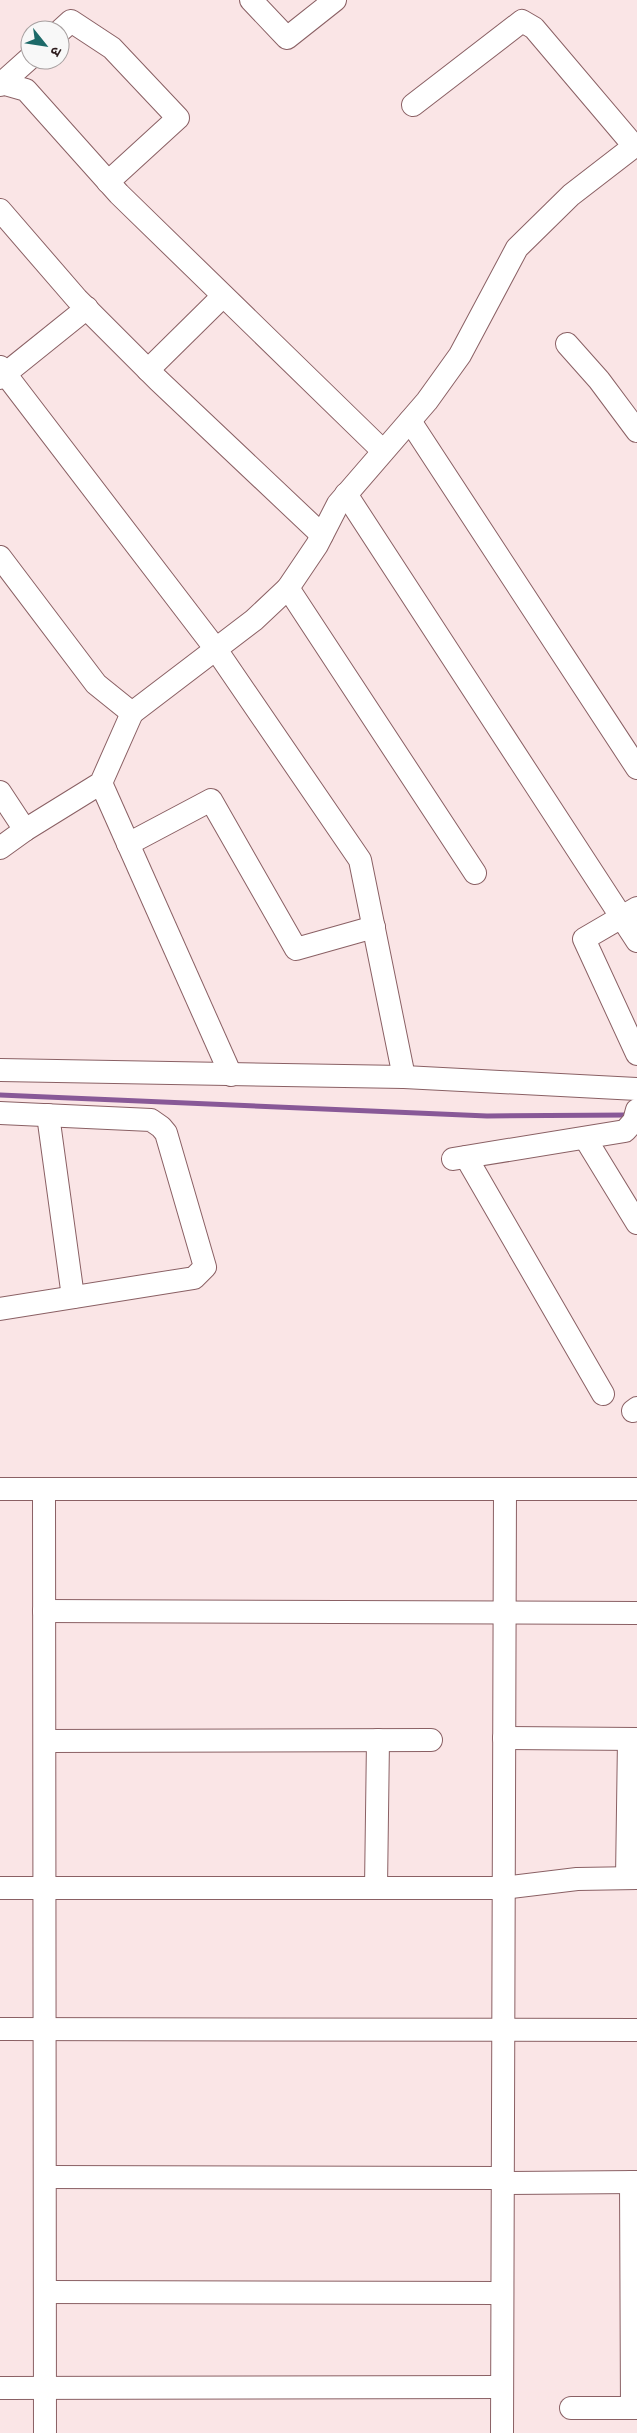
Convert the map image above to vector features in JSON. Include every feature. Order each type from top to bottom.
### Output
[{"type":"street","points":[[251,0],[287,38],[335,0]]},
{"type":"street","points":[[0,848],[25,830],[101,784],[132,713],[254,620],[288,588],[322,535],[338,504],[427,401],[460,355],[517,248],[571,195],[636,145],[534,28],[522,21],[412,105]]},
{"type":"street","points":[[70,22],[112,48],[178,118],[108,182]]},
{"type":"street","points":[[1,84],[20,67]]},
{"type":"street","points":[[1,84],[26,90],[108,182],[383,451]]},
{"type":"street","points":[[0,210],[87,308],[148,370],[322,535]]},
{"type":"street","points":[[148,370],[223,296]]},
{"type":"street","points":[[87,308],[2,373],[215,648],[360,860],[404,1077]]},
{"type":"street","points":[[567,344],[599,380],[637,431]]},
{"type":"street","points":[[410,421],[637,768]]},
{"type":"street","points":[[346,494],[630,913],[637,941]]},
{"type":"street","points":[[0,557],[96,684],[132,713]]},
{"type":"street","points":[[288,588],[475,873]]},
{"type":"street","points":[[101,784],[230,1075]]},
{"type":"street","points":[[0,792],[25,830]]},
{"type":"street","points":[[128,844],[211,800],[296,948],[374,927]]},
{"type":"street","points":[[630,913],[584,939],[637,1054]]},
{"type":"street","points":[[0,1070],[404,1077],[637,1089]]},
{"type":"street","points":[[603,1394],[458,1158],[625,1131],[634,1120],[637,1110]]},
{"type":"street","points":[[0,1112],[151,1120],[161,1127],[166,1133],[205,1267],[194,1278],[0,1309]]},
{"type":"street","points":[[48,1115],[73,1297]]},
{"type":"street","points":[[585,1138],[637,1223]]},
{"type":"street","points":[[0,1489],[637,1489]]},
{"type":"street","points":[[44,1489],[45,2433]]},
{"type":"street","points":[[502,2433],[505,1489]]},
{"type":"street","points":[[44,1611],[637,1613]]},
{"type":"street","points":[[0,1888],[503,1888],[577,1878],[632,1878],[633,1739],[504,1738]]},
{"type":"street","points":[[376,1888],[378,1740]]},
{"type":"street","points":[[45,1741],[432,1740]]},
{"type":"street","points":[[0,2029],[637,2030]]},
{"type":"street","points":[[45,2177],[634,2182],[635,2408],[571,2408]]},
{"type":"street","points":[[45,2292],[502,2293]]},
{"type":"street","points":[[0,2388],[502,2387]]},
{"type":"waterway","points":[[0,1095],[487,1116],[629,1115]]}]
